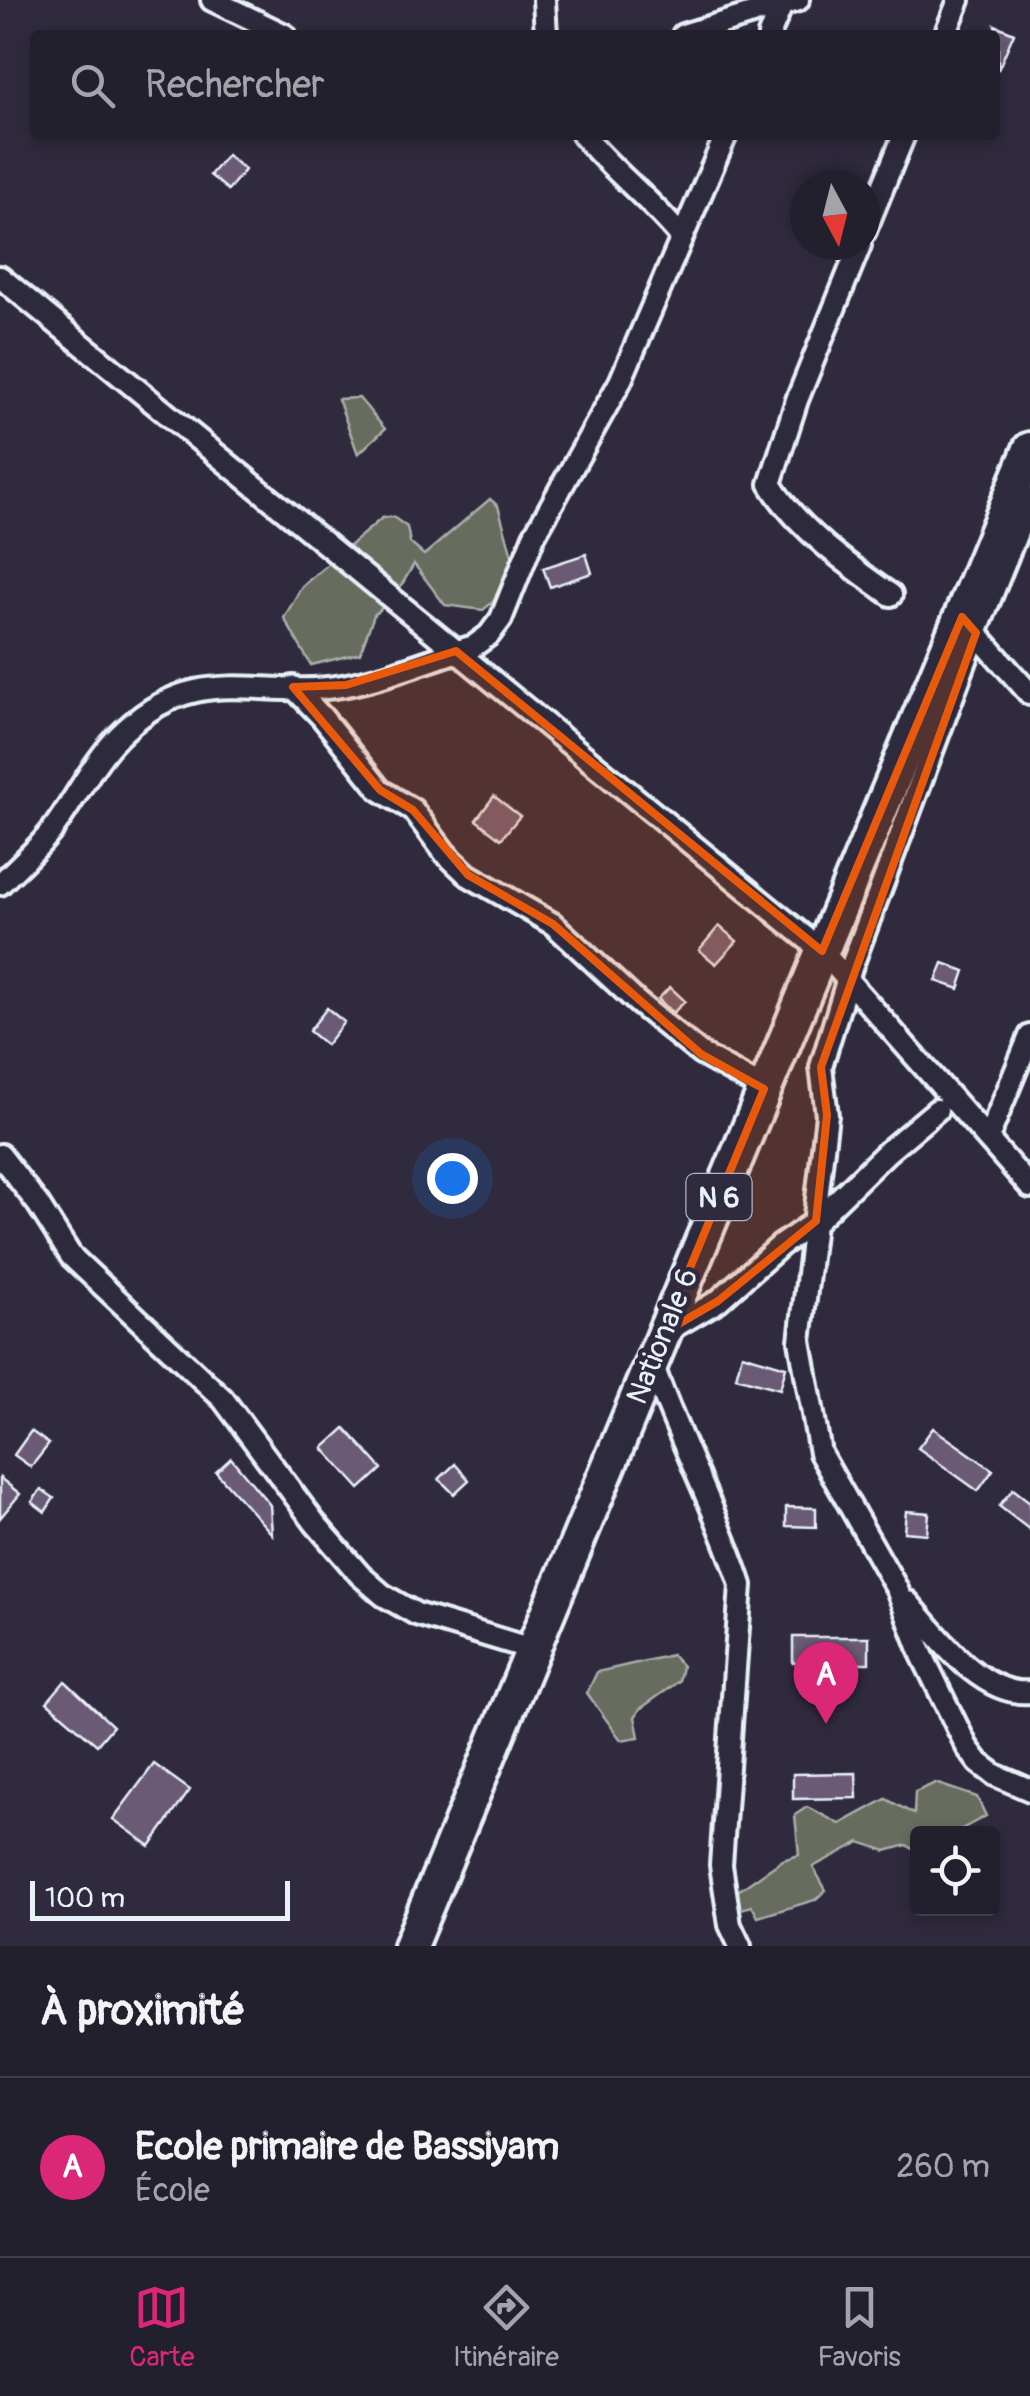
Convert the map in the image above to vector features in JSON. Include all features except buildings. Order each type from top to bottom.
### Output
[{"type":"main road","name":"Nationale 6","points":[[410,1946],[764,1089],[969,625],[1030,449]]},
{"type":"street","points":[[212,0],[275,30]]},
{"type":"street","points":[[544,0],[546,30]]},
{"type":"street","points":[[947,30],[959,0]]},
{"type":"street","points":[[698,30],[788,1]]},
{"type":"street","points":[[772,30],[788,1]]},
{"type":"street","points":[[587,140],[610,168],[656,205],[682,238]]},
{"type":"street","points":[[0,884],[53,829],[85,778],[124,730],[178,693],[208,687],[319,689],[346,685],[474,646],[489,634],[501,619],[534,536],[620,382],[724,140]]},
{"type":"street","points":[[880,195],[902,140]]},
{"type":"street","points":[[854,260],[797,400],[770,484],[783,506],[830,550],[891,594]]},
{"type":"street","points":[[0,277],[822,952],[1030,1187]]},
{"type":"street","points":[[1030,500],[969,625],[821,1067],[827,1115],[800,1341],[820,1454],[897,1588],[922,1654],[968,1746],[979,1763],[995,1775],[1030,1790]]},
{"type":"street","points":[[969,625],[1030,694]]},
{"type":"street","points":[[293,687],[322,717],[362,771],[380,790],[413,810],[445,853],[468,875],[553,924],[638,1004],[701,1054],[764,1089]]},
{"type":"street","points":[[988,1138],[1030,1036]]},
{"type":"street","points":[[740,1946],[730,1924],[721,1865],[741,1585],[728,1544],[690,1460],[657,1346],[816,1221],[887,1152],[938,1110]]},
{"type":"street","points":[[0,1155],[71,1256],[213,1388],[315,1524],[360,1575],[416,1614],[535,1650]]},
{"type":"street","points":[[897,1588],[960,1661],[995,1686],[1018,1694],[1030,1692]]},
{"type":"highlighted area","points":[[962,617],[976,633],[821,1067],[827,1115],[816,1221],[718,1301],[663,1333],[764,1089],[701,1054],[553,924],[468,875],[413,810],[380,790],[293,687],[346,685],[456,651],[822,951]]},
{"type":"green space","points":[[359,398],[385,429],[358,454],[338,399]]},
{"type":"green space","points":[[490,499],[498,506],[513,559],[493,602],[483,610],[445,605],[414,564],[394,598],[374,615],[360,653],[311,665],[284,618],[302,586],[382,518],[393,517],[407,527],[410,543],[424,555]]},
{"type":"green space","points":[[672,1655],[682,1666],[679,1681],[640,1709],[635,1717],[639,1737],[621,1740],[587,1693],[597,1672]]},
{"type":"green space","points":[[935,1783],[977,1797],[986,1816],[967,1826],[910,1826],[910,1847],[886,1851],[860,1842],[813,1867],[826,1890],[815,1900],[758,1917],[752,1906],[741,1909],[735,1893],[783,1860],[799,1855],[795,1815],[807,1807],[840,1824],[886,1799],[914,1814],[915,1792]]},
{"type":"place","name":"Ecole primaire de Bassiyam","points":[[826,1724]]}]
